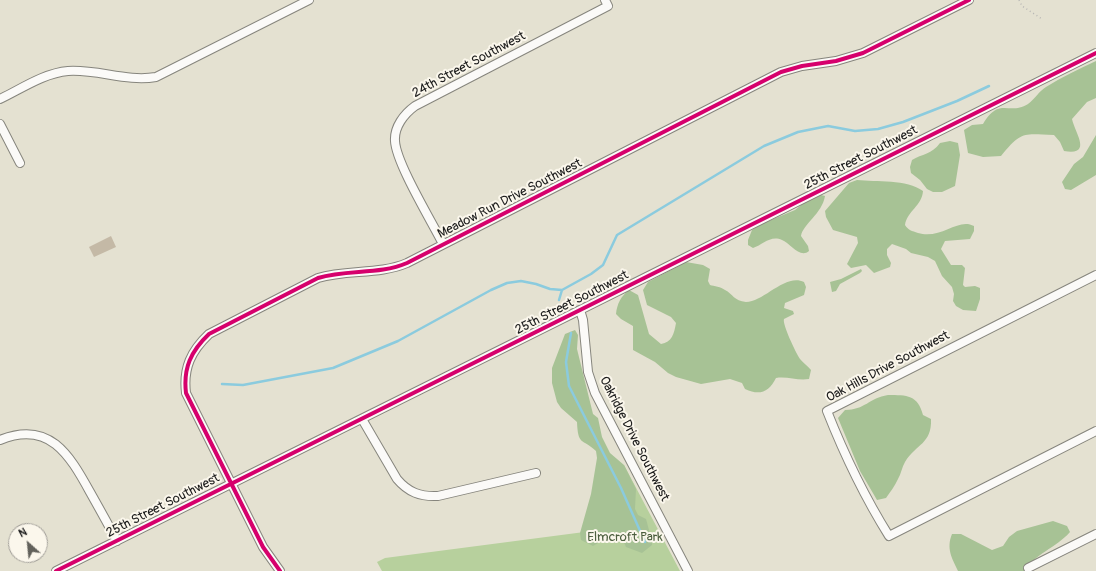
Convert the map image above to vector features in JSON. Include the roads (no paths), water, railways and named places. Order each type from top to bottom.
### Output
[{"type":"street","points":[[0,99],[43,78],[67,71],[136,80],[156,77],[309,0]]},
{"type":"street","name":"Meadow Run Drive Southwest","points":[[280,571],[263,547],[231,482],[191,407],[186,393],[186,366],[199,343],[214,330],[312,280],[332,274],[396,267],[781,72],[854,56],[969,0]]},
{"type":"street","name":"24th Street Southwest","points":[[443,244],[397,153],[395,136],[402,118],[415,106],[607,3]]},
{"type":"street","name":"25th Street Southwest","points":[[56,571],[231,482],[362,419],[1096,54]]},
{"type":"street","points":[[0,124],[20,163]]},
{"type":"street","name":"Oak Hills Drive Southwest","points":[[1096,275],[827,410],[840,445],[889,536],[1096,431]]},
{"type":"street","name":"Oakridge Drive Southwest","points":[[580,310],[583,320],[588,372],[595,393],[688,571]]},
{"type":"street","points":[[362,419],[397,479],[402,485],[414,493],[426,496],[438,496],[536,473]]},
{"type":"street","points":[[0,440],[18,435],[31,435],[47,439],[62,449],[74,464],[117,541]]},
{"type":"street","points":[[1028,568],[1096,534]]},
{"type":"waterway","points":[[222,384],[243,385],[333,368],[398,341],[491,290],[507,283],[521,281],[550,289],[562,290],[591,274],[603,265],[617,235],[764,146],[798,132],[828,126],[855,131],[878,129],[903,122],[957,101],[989,86]]},
{"type":"waterway","points":[[559,300],[562,290]]},
{"type":"waterway","points":[[571,333],[566,362],[569,386],[621,488],[645,542]]},
{"type":"park label","name":"Elmcroft Park","points":[[625,538]]}]
